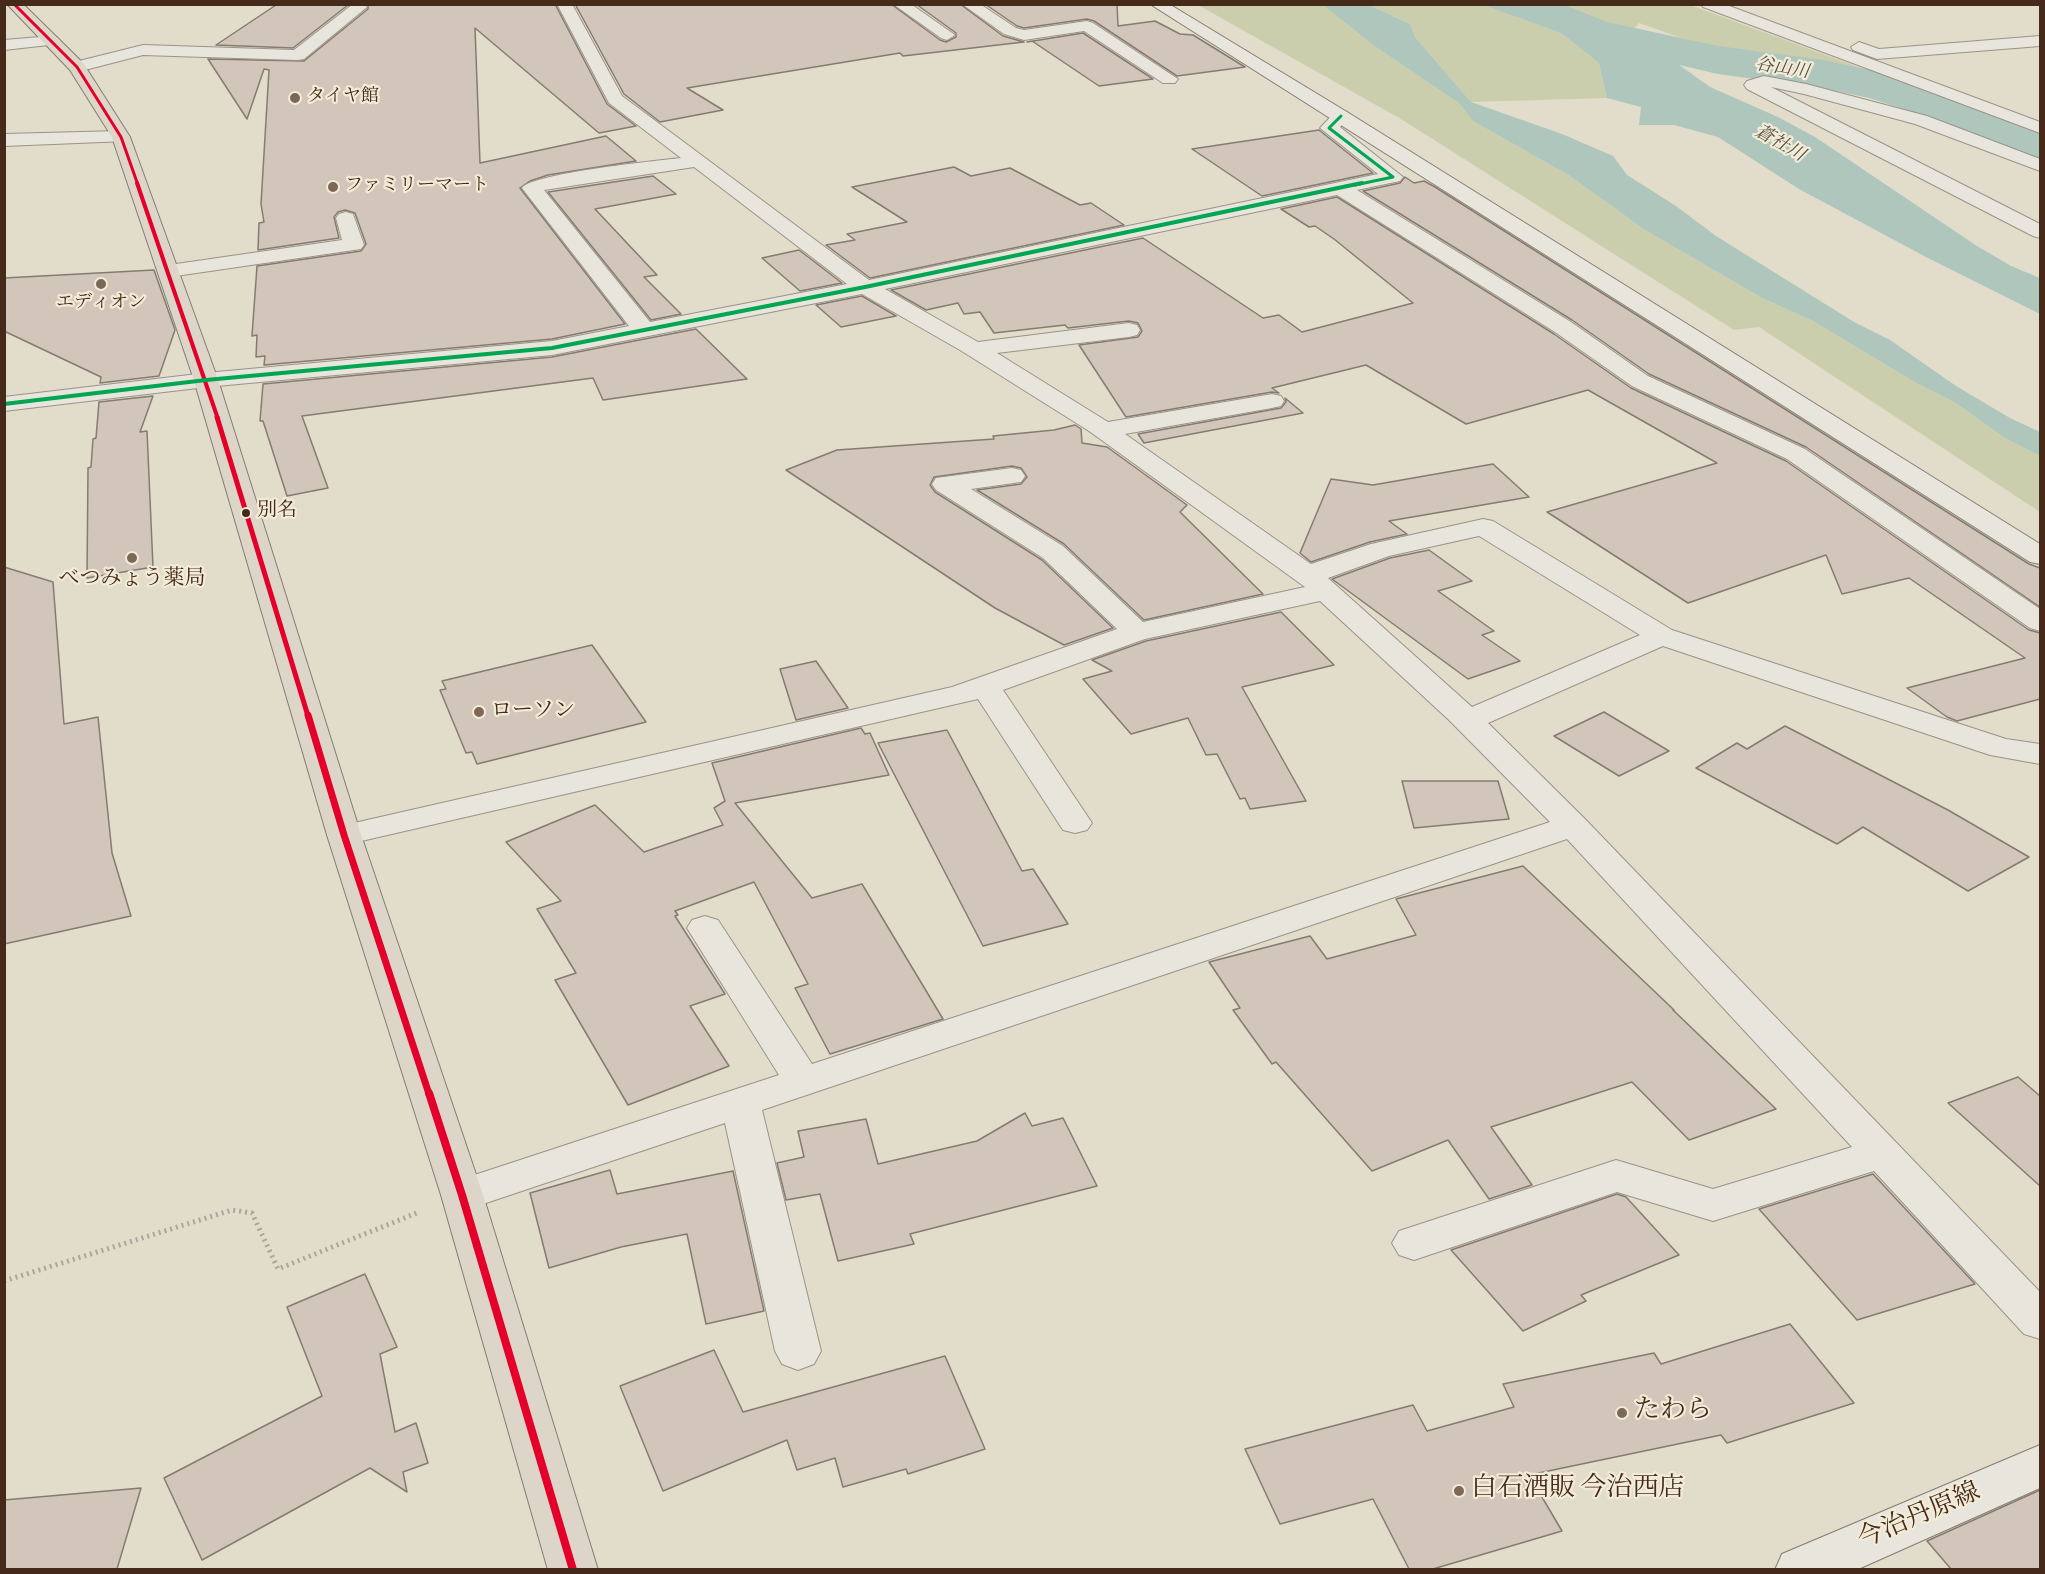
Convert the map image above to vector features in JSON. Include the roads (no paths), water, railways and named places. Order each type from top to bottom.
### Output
[{"type":"highway","points":[[14,4],[77,68],[121,137],[169,271],[206,380],[344,836],[462,1195],[573,1569]]},
{"type":"street","points":[[564,4],[615,99],[865,287],[974,349],[1102,430],[1317,583],[1467,721],[1573,826],[2040,1321]]},
{"type":"street","points":[[900,4],[947,35]]},
{"type":"street","points":[[969,4],[1010,32],[1024,35],[1087,26],[1169,79]]},
{"type":"street","points":[[1157,4],[1341,116],[2040,556]]},
{"type":"street","points":[[1708,4],[2040,128]]},
{"type":"street","points":[[1736,4],[1877,54],[2040,40]]},
{"type":"street","points":[[77,68],[142,50],[298,55],[359,7]]},
{"type":"street","points":[[4,45],[52,41]]},
{"type":"street","points":[[2040,165],[1922,120],[1859,102],[1764,81],[1753,85],[2040,232]]},
{"type":"street","points":[[1859,102],[1923,85]]},
{"type":"street","points":[[4,404],[206,380],[552,348],[865,287],[1394,177],[1329,128],[1341,116]]},
{"type":"street","points":[[4,140],[121,137]]},
{"type":"street","points":[[644,330],[532,188],[549,182],[697,161]]},
{"type":"street","points":[[1340,188],[1563,327],[1640,381],[1796,454],[2040,622]]},
{"type":"street","points":[[169,271],[354,245],[346,218]]},
{"type":"street","points":[[974,349],[1130,330]]},
{"type":"street","points":[[1102,430],[1272,401]]},
{"type":"street","points":[[1012,476],[945,484],[1053,552],[1137,632]]},
{"type":"street","points":[[344,836],[938,700],[986,686],[1137,632],[1317,583],[1381,550],[1483,527],[1662,636],[2001,748],[2040,754]]},
{"type":"street","points":[[1467,721],[1662,636]]},
{"type":"street","points":[[986,686],[1075,823]]},
{"type":"street","points":[[462,1195],[1573,826]]},
{"type":"street","points":[[705,928],[803,1081]]},
{"type":"street","points":[[740,1102],[798,1351]]},
{"type":"street","points":[[1414,1243],[1616,1176],[1713,1205],[1883,1154]]},
{"type":"street","name":"今治丹原線","points":[[1800,1569],[1852,1560],[2040,1467]]},
{"type":"water","points":[[1323,5],[1369,5],[1410,24],[1415,37],[1471,102],[1562,134],[1613,156],[1627,175],[1676,206],[1716,236],[1854,322],[1890,340],[1956,386],[2010,418],[2040,432],[2040,456],[2005,438],[1954,402],[1918,384],[1813,321],[1762,298],[1645,230],[1570,176],[1473,121],[1459,103],[1373,45]]},
{"type":"water","name":"蒼社川","points":[[1483,5],[1547,5],[1627,35],[1671,59],[1710,87],[1778,117],[1815,137],[1977,246],[2011,266],[2040,278],[2040,314],[1926,257],[1799,189],[1718,137],[1674,125],[1639,125],[1641,107],[1607,98],[1599,63],[1561,33]]},
{"type":"waterway","name":"谷山川","points":[[1522,4],[1594,32],[1718,60],[1823,74],[1880,86],[1962,112],[2040,143]]},
{"type":"place","name":"タイヤ館","points":[[295,98]]},
{"type":"place","name":"ファミリーマート","points":[[333,187]]},
{"type":"place","name":"エディオン","points":[[101,284]]},
{"type":"place","name":"別名","points":[[246,513]]},
{"type":"place","name":"べつみょう薬局","points":[[132,558]]},
{"type":"place","name":"ローソン","points":[[479,712]]},
{"type":"place","name":"たわら","points":[[1622,1413]]},
{"type":"place","name":"白石酒販 今治西店","points":[[1459,1491]]}]
